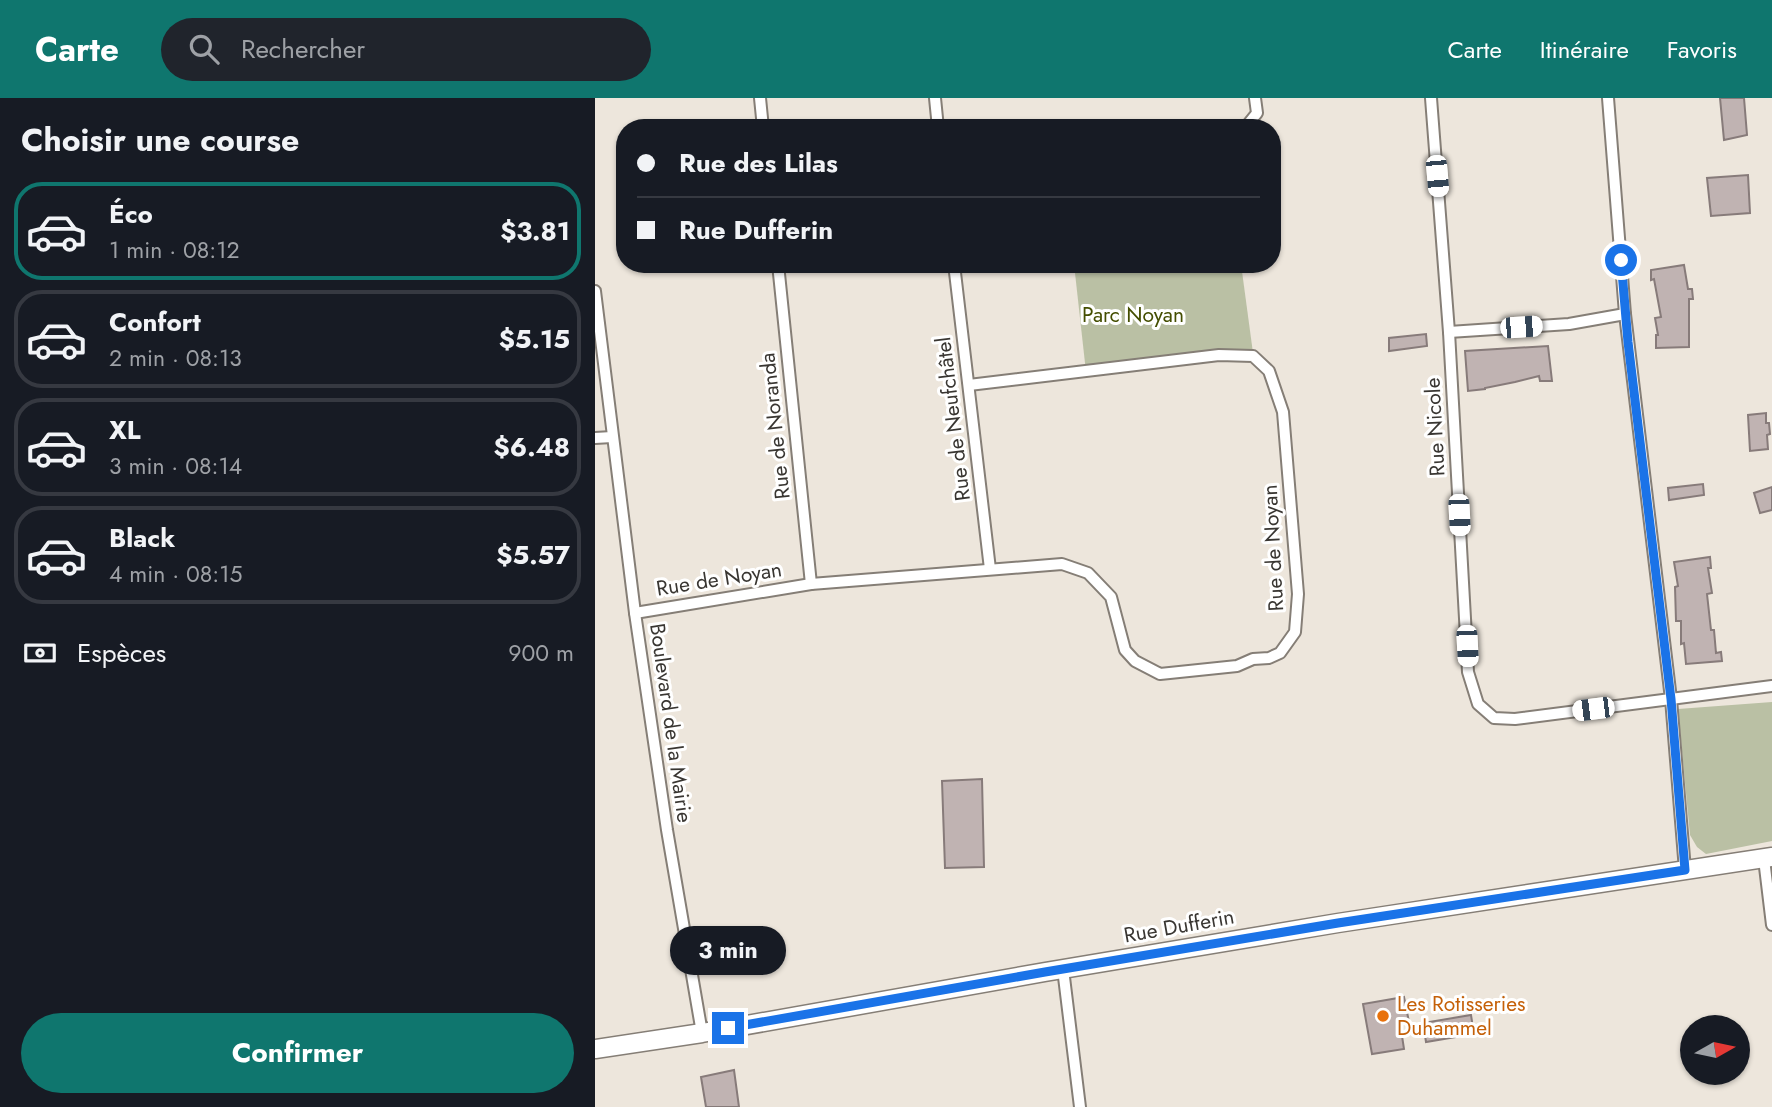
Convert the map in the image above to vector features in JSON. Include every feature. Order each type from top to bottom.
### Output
[{"type":"main road","name":"Rue Dufferin","points":[[595,1049],[702,1033],[1338,923],[1768,858]]},
{"type":"street","points":[[760,98],[762,119]]},
{"type":"street","points":[[935,98],[937,119]]},
{"type":"street","points":[[1252,119],[1257,113],[1255,98]]},
{"type":"street","name":"Rue Nicole","points":[[1431,98],[1449,332],[1468,672],[1478,704],[1494,718],[1515,719],[1772,686]]},
{"type":"street","points":[[1608,98],[1625,314],[1671,699],[1685,870]]},
{"type":"street","name":"Rue de Noranda","points":[[779,273],[811,584]]},
{"type":"street","name":"Rue de Neufchâtel","points":[[955,273],[990,569]]},
{"type":"street","name":"Boulevard de la Mairie","points":[[595,291],[635,613],[667,830],[702,1033]]},
{"type":"street","points":[[1449,332],[1569,324],[1625,314]]},
{"type":"street","name":"Rue de Noyan","points":[[635,613],[811,584],[1062,564],[1088,573],[1111,597],[1125,650],[1135,662],[1160,674],[1237,666],[1280,653],[1296,632],[1298,594],[1283,412],[1269,371],[1252,356],[1219,355],[969,385]]},
{"type":"street","points":[[595,438],[612,437]]},
{"type":"street","points":[[1768,858],[1772,925]]},
{"type":"street","points":[[1063,969],[1080,1107]]},
{"type":"green space","name":"Parc Noyan","points":[[1075,273],[1242,273],[1253,353],[1086,372]]},
{"type":"green space","points":[[1772,702],[1772,841],[1706,854],[1697,847],[1690,835],[1678,709]]},
{"type":"building","points":[[1720,98],[1744,98],[1747,135],[1724,140]]},
{"type":"building","points":[[1748,175],[1750,213],[1711,216],[1707,178]]},
{"type":"building","points":[[1684,265],[1688,289],[1692,289],[1693,299],[1689,299],[1689,347],[1656,348],[1658,335],[1655,318],[1661,317],[1651,270]]},
{"type":"building","points":[[1426,334],[1427,346],[1389,351],[1389,338]]},
{"type":"building","points":[[1548,346],[1552,381],[1540,381],[1539,376],[1468,391],[1465,351]]},
{"type":"building","points":[[1766,413],[1770,434],[1767,435],[1768,449],[1750,451],[1748,415]]},
{"type":"building","points":[[1703,484],[1704,495],[1669,500],[1668,488]]},
{"type":"building","points":[[1772,487],[1772,510],[1760,513],[1754,493]]},
{"type":"building","points":[[1710,557],[1711,568],[1708,568],[1712,593],[1707,594],[1711,630],[1714,630],[1716,653],[1721,652],[1722,661],[1686,664],[1684,643],[1681,644],[1681,621],[1676,621],[1675,587],[1678,586],[1674,562]]},
{"type":"building","points":[[982,779],[984,867],[945,868],[942,781]]},
{"type":"building","points":[[1404,997],[1409,1022],[1400,1023],[1404,1049],[1372,1054],[1363,1004]]},
{"type":"building","points":[[1471,1015],[1474,1034],[1426,1042],[1423,1023]]},
{"type":"building","points":[[734,1070],[739,1107],[706,1107],[701,1077]]},
{"type":"place","name":"Les Rotisseries Duhammel","points":[[1383,1016]]},
{"type":"route","points":[[728,1028],[1338,923],[1685,870],[1671,699],[1628,342],[1621,260]]}]
